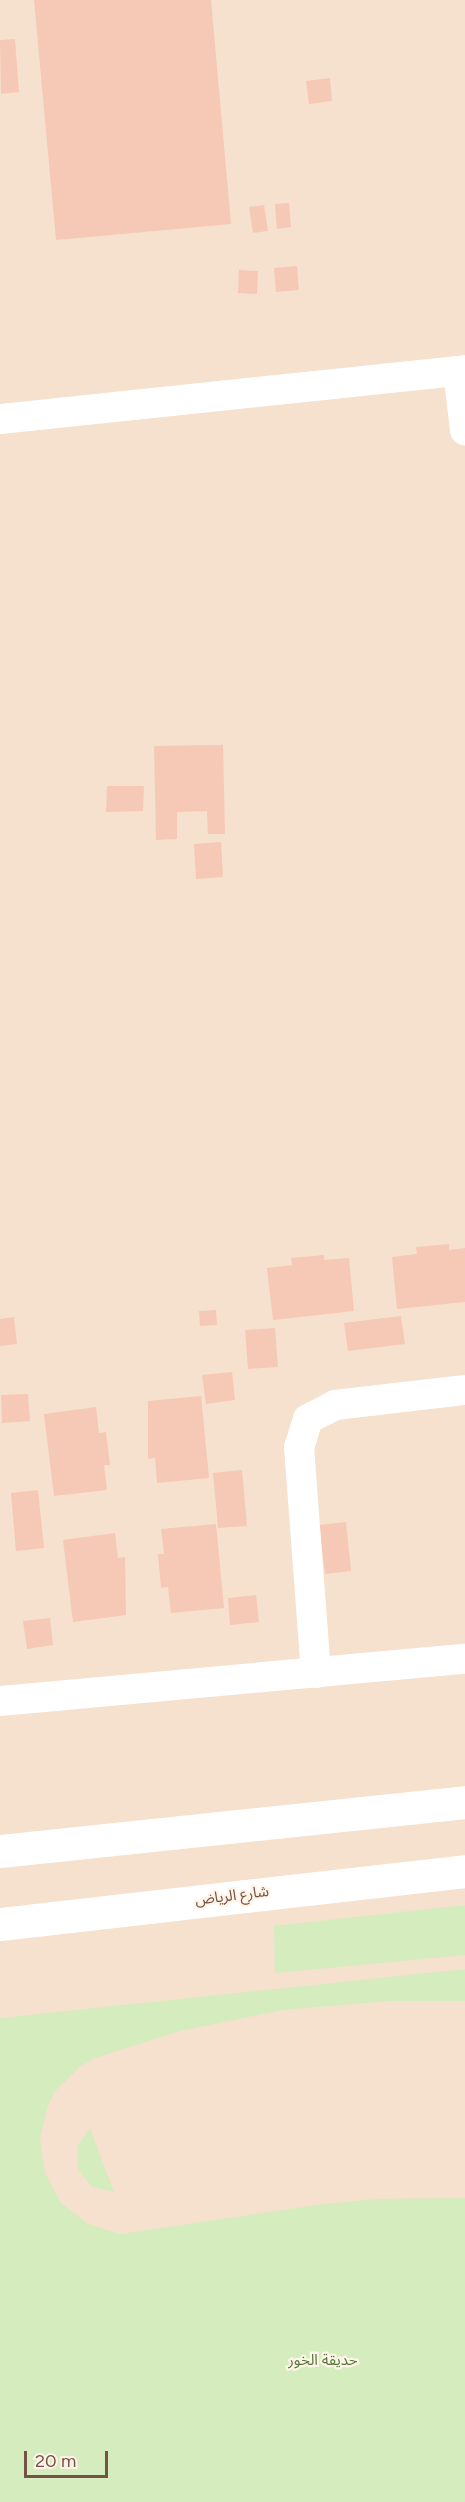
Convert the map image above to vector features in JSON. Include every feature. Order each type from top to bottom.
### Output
[{"type":"main road","points":[[0,1851],[465,1802]]},
{"type":"main road","name":"شارع الرياض","points":[[0,1924],[465,1871]]},
{"type":"street","points":[[0,420],[462,371],[465,431]]},
{"type":"street","points":[[316,1673],[299,1449],[308,1419],[320,1409],[335,1405],[465,1390]]},
{"type":"street","points":[[0,1701],[465,1659]]},
{"type":"shaded area","points":[[0,0],[465,0],[465,2502],[0,2502]]},
{"type":"green space","points":[[465,1905],[465,1955],[275,1973],[274,1926]]},
{"type":"green space","name":"حديقة الخور","points":[[465,1969],[465,2001],[389,2001],[283,2010],[180,2031],[95,2058],[81,2066],[56,2090],[48,2105],[40,2139],[45,2173],[61,2203],[88,2224],[121,2234],[316,2205],[375,2199],[465,2198],[465,2502],[0,2502],[0,2018]]},
{"type":"green space","points":[[90,2128],[114,2192],[92,2187],[78,2169],[77,2147]]},
{"type":"building","points":[[34,0],[211,0],[231,224],[56,240]]},
{"type":"building","points":[[15,39],[19,92],[1,94],[0,40]]},
{"type":"building","points":[[330,78],[332,101],[309,104],[306,81]]},
{"type":"building","points":[[289,203],[291,227],[277,229],[275,204]]},
{"type":"building","points":[[264,205],[268,231],[253,233],[249,207]]},
{"type":"building","points":[[297,266],[299,290],[276,292],[274,268]]},
{"type":"building","points":[[239,270],[258,271],[257,294],[238,293]]},
{"type":"building","points":[[223,745],[225,834],[208,834],[207,811],[177,812],[177,839],[156,840],[154,746]]},
{"type":"building","points":[[107,786],[144,786],[143,811],[106,812]]},
{"type":"building","points":[[221,842],[223,877],[196,879],[194,844]]},
{"type":"building","points":[[449,1244],[449,1250],[465,1248],[465,1302],[397,1309],[392,1257],[417,1254],[416,1247]]},
{"type":"building","points":[[324,1255],[324,1260],[349,1258],[354,1311],[273,1320],[267,1268],[292,1265],[291,1258]]},
{"type":"building","points":[[216,1310],[217,1325],[200,1326],[199,1311]]},
{"type":"building","points":[[401,1316],[405,1344],[348,1351],[344,1323]]},
{"type":"building","points":[[14,1317],[17,1344],[0,1346],[0,1319]]},
{"type":"building","points":[[275,1328],[278,1367],[248,1369],[245,1330]]},
{"type":"building","points":[[232,1372],[235,1400],[206,1404],[202,1375]]},
{"type":"building","points":[[28,1394],[30,1421],[2,1423],[1,1395]]},
{"type":"building","points":[[201,1396],[209,1478],[157,1483],[155,1458],[148,1459],[148,1401]]},
{"type":"building","points":[[96,1407],[99,1433],[106,1432],[110,1465],[104,1465],[107,1490],[54,1496],[44,1414]]},
{"type":"building","points":[[242,1470],[247,1526],[218,1528],[213,1473]]},
{"type":"building","points":[[38,1490],[44,1548],[16,1551],[11,1493]]},
{"type":"building","points":[[346,1522],[351,1571],[325,1574],[319,1525]]},
{"type":"building","points":[[216,1524],[224,1608],[171,1613],[168,1587],[161,1588],[158,1554],[164,1554],[161,1529]]},
{"type":"building","points":[[115,1533],[118,1558],[125,1557],[126,1615],[73,1622],[63,1540]]},
{"type":"building","points":[[256,1595],[259,1622],[230,1625],[228,1598]]},
{"type":"building","points":[[50,1618],[53,1645],[27,1649],[23,1621]]}]
